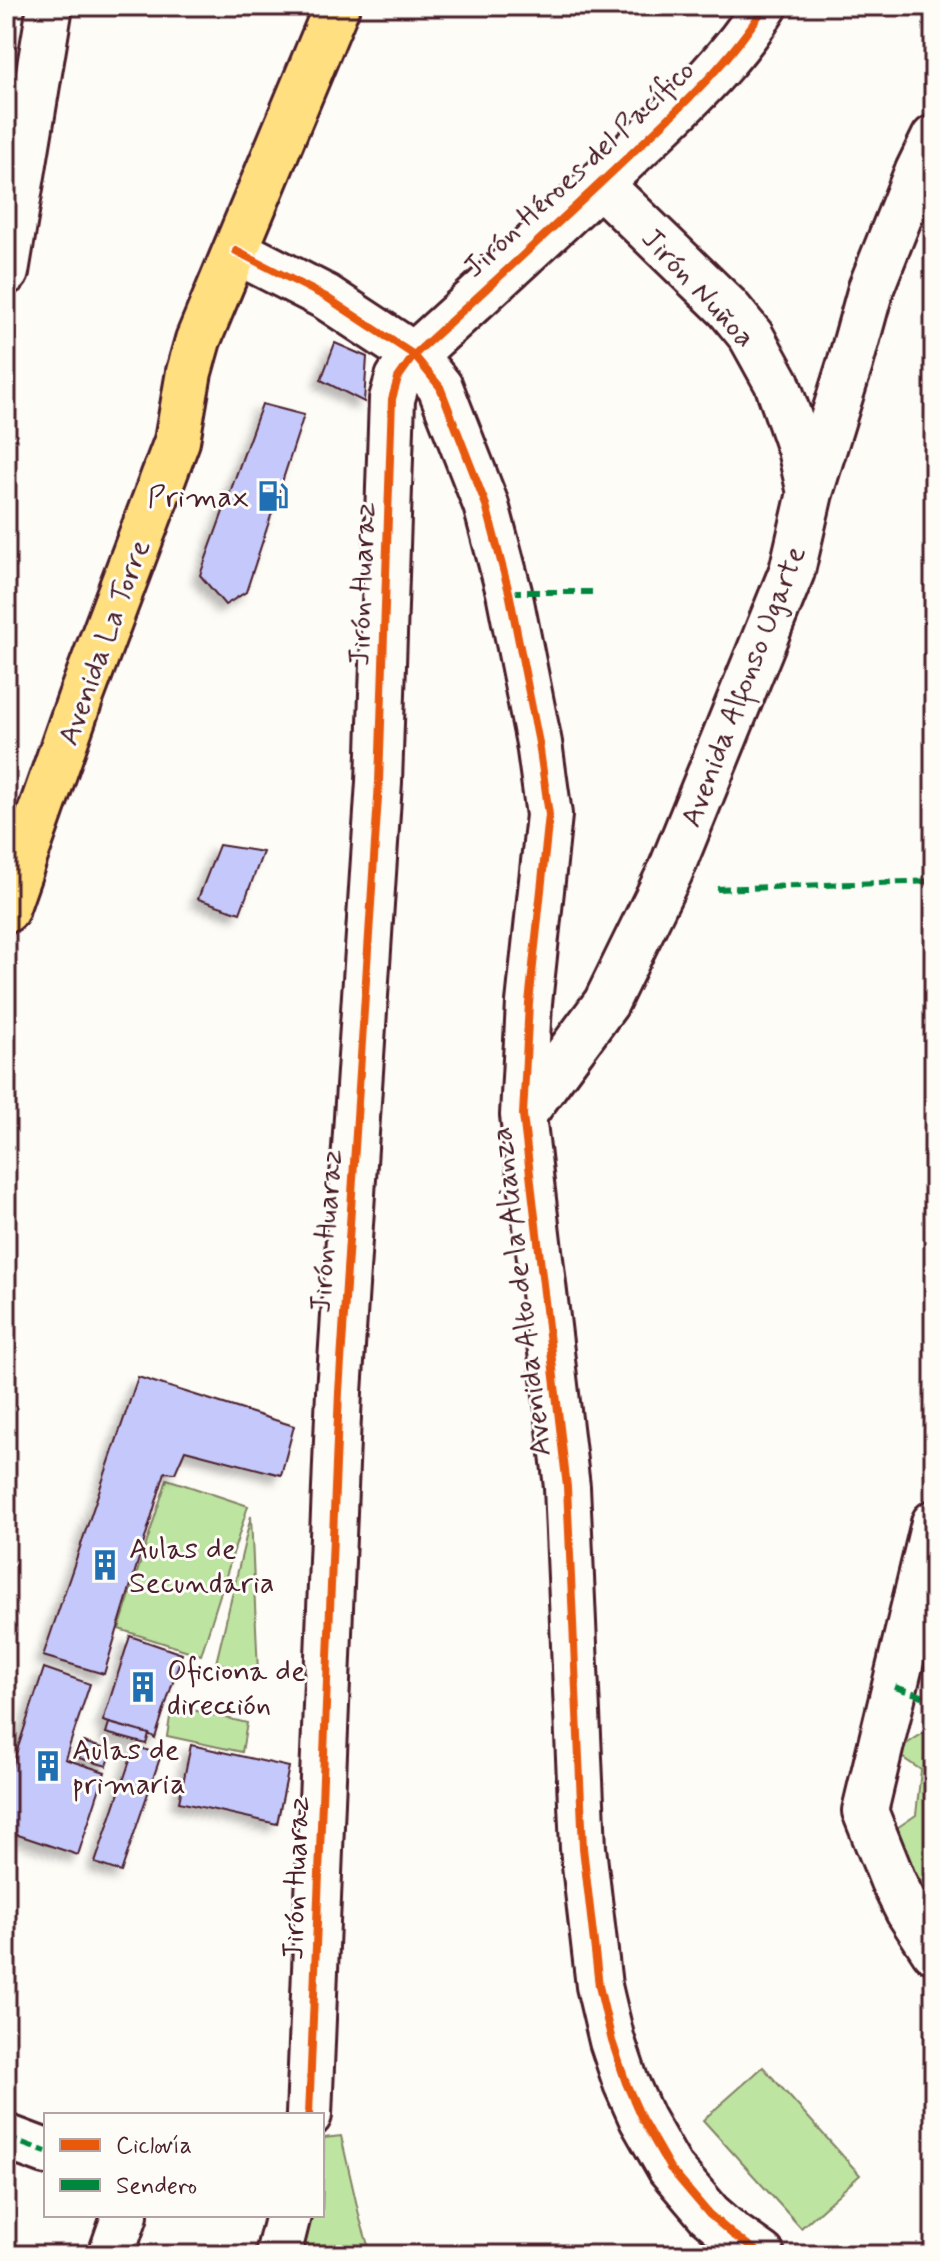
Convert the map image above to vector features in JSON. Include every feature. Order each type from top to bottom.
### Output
[{"type":"main road","name":"Avenida La Torre","points":[[6,910],[80,699],[177,441],[189,372],[202,328],[337,6]]},
{"type":"main road","name":"Avenida La Torre","points":[[6,839],[152,427],[189,372]]},
{"type":"street","points":[[6,272],[50,6]]},
{"type":"street","name":"Jirón Héroes del Pacífico","points":[[414,355],[707,81],[765,6]]},
{"type":"street","name":"Avenida Alfonso Ugarte","points":[[523,1115],[606,1003],[670,872],[792,571],[810,493],[871,288],[934,138]]},
{"type":"street","name":"Jirón Nuñoa","points":[[600,184],[728,308],[751,336],[777,383],[800,449],[810,493]]},
{"type":"street","name":"Avenida Alto de la Alianza","points":[[236,251],[326,297],[414,355],[440,387],[486,505],[509,592],[539,743],[549,815],[529,1003],[523,1115],[567,1487],[583,1848],[599,1986],[626,2083],[670,2168],[709,2214],[762,2255]]},
{"type":"street","name":"Jirón Huaraz","points":[[309,2113],[339,1392],[379,782],[390,425],[398,378],[414,355]]},
{"type":"street","points":[[934,1523],[865,1811],[893,1881],[934,1951]]},
{"type":"street","points":[[6,2137],[44,2151]]},
{"type":"street","points":[[111,2255],[124,2217]]},
{"type":"street","points":[[278,2255],[288,2217]]},
{"type":"green space","points":[[167,1479],[248,1506],[201,1655],[119,1629]]},
{"type":"green space","points":[[251,1516],[258,1672],[216,1663]]},
{"type":"green space","points":[[172,1705],[247,1723],[242,1752],[167,1736]]},
{"type":"green space","points":[[934,1726],[934,1904],[891,1832],[916,1815],[921,1770],[894,1752]]},
{"type":"green space","points":[[763,2067],[860,2175],[801,2228],[703,2120]]},
{"type":"green space","points":[[341,2136],[371,2255],[298,2255],[306,2217],[324,2217],[324,2138]]},
{"type":"building","points":[[335,343],[367,357],[364,402],[321,380]]},
{"type":"building","points":[[262,404],[304,415],[246,592],[225,605],[200,575]]},
{"type":"building","points":[[219,845],[263,852],[240,913],[198,899]]},
{"type":"building","name":"Aulas de Secundaria","points":[[138,1377],[294,1426],[281,1475],[185,1450],[175,1473],[165,1472],[104,1674],[43,1656]]},
{"type":"building","name":"Oficiona de dirección","points":[[130,1636],[182,1654],[155,1738],[103,1721]]},
{"type":"building","name":"Aulas de primaria","points":[[44,1668],[90,1684],[65,1759],[105,1772],[78,1855],[6,1831],[6,1784]]},
{"type":"building","points":[[109,1723],[149,1734],[146,1744],[106,1733]]},
{"type":"building","points":[[83,1742],[112,1751],[107,1766],[79,1758]]},
{"type":"building","points":[[191,1745],[289,1767],[277,1824],[179,1802]]},
{"type":"building","points":[[135,1746],[161,1755],[121,1872],[95,1863]]},
{"type":"marked path","points":[[509,592],[592,592]]},
{"type":"marked path","points":[[717,889],[934,881]]},
{"type":"marked path","points":[[895,1687],[934,1700]]},
{"type":"marked path","points":[[6,2137],[44,2151]]},
{"type":"cycle path","points":[[309,2113],[339,1392],[379,782],[392,399],[398,378],[414,355],[684,103],[719,67],[765,6]]},
{"type":"cycle path","points":[[236,251],[326,297],[414,355],[440,387],[486,505],[509,592],[539,743],[549,815],[529,1003],[523,1115],[567,1487],[583,1848],[599,1986],[626,2083],[670,2168],[709,2214],[762,2255]]},
{"type":"place","name":"Primax","points":[[273,496]]},
{"type":"place","name":"Aulas de Secundaria","points":[[105,1565]]},
{"type":"place","name":"Oficiona de dirección","points":[[143,1687]]},
{"type":"place","name":"Aulas de primaria","points":[[48,1766]]}]
